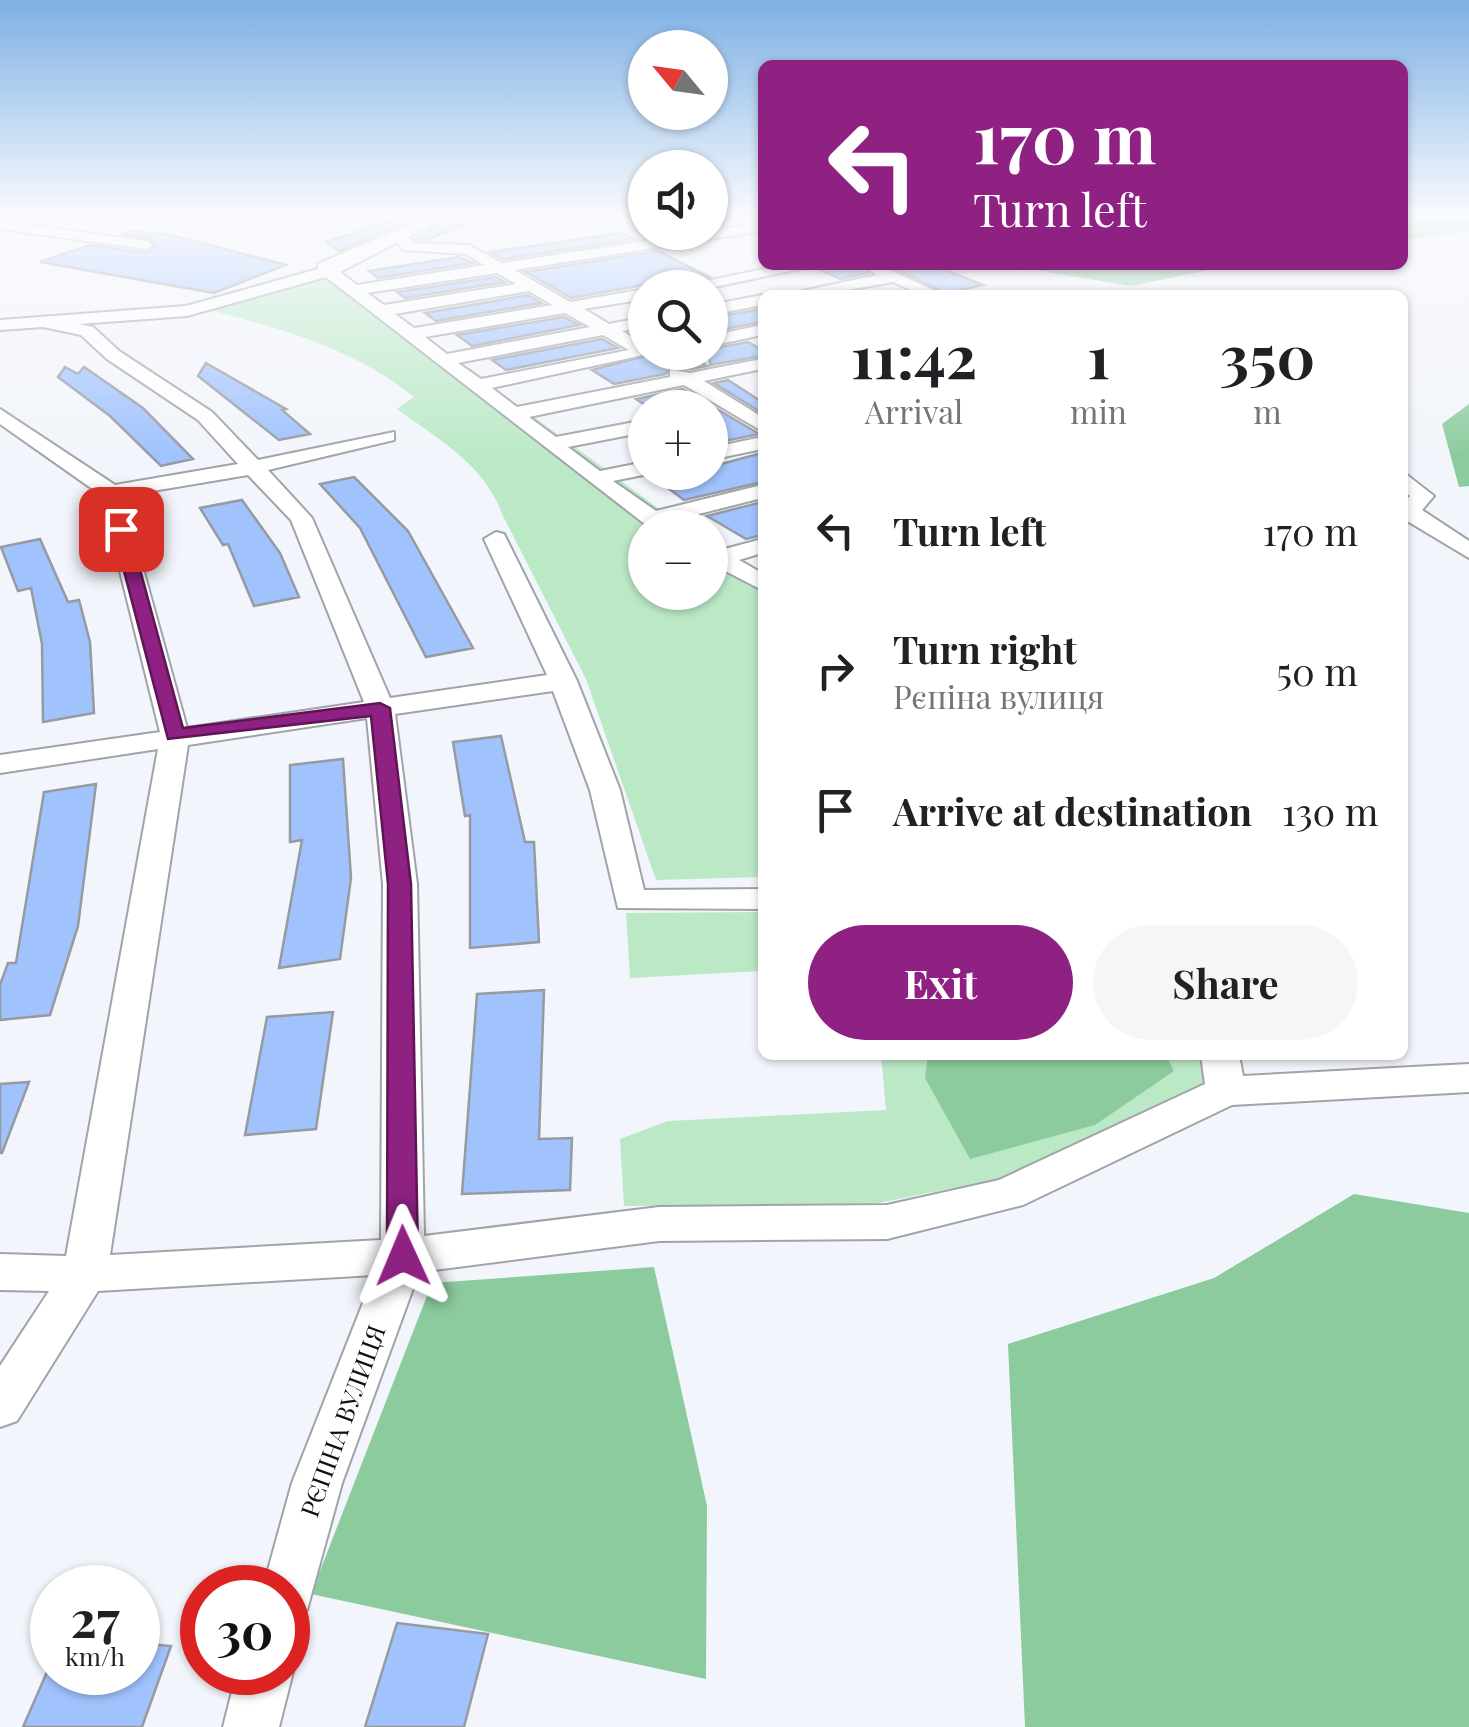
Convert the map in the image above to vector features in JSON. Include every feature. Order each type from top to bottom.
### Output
[{"type":"street","points":[[0,325],[187,311],[238,297]]},
{"type":"street","points":[[362,297],[640,510]]},
{"type":"street","points":[[380,311],[465,297]]},
{"type":"street","points":[[552,297],[628,342]]},
{"type":"street","points":[[410,334],[628,297]]},
{"type":"street","points":[[728,307],[758,301]]},
{"type":"street","name":"РЄПІНА ВУЛИЦЯ","points":[[44,322],[87,332],[114,356],[205,416],[250,468],[302,518],[380,708],[400,884],[403,1256],[317,1483],[295,1565]]},
{"type":"street","points":[[443,360],[628,325]]},
{"type":"street","points":[[728,337],[758,331]]},
{"type":"street","points":[[476,386],[628,356]]},
{"type":"street","points":[[513,414],[758,365]]},
{"type":"street","points":[[671,370],[758,423]]},
{"type":"street","points":[[728,410],[758,403]]},
{"type":"street","points":[[0,414],[111,492],[175,735],[86,1274],[0,1406]]},
{"type":"street","points":[[551,444],[628,429]]},
{"type":"street","points":[[111,492],[250,468],[386,436]]},
{"type":"street","points":[[728,450],[758,444]]},
{"type":"street","points":[[596,478],[628,471]]},
{"type":"street","points":[[1408,482],[1423,496],[1408,509]]},
{"type":"street","points":[[704,510],[758,493]]},
{"type":"street","points":[[1408,514],[1469,551]]},
{"type":"street","points":[[496,539],[562,681],[605,790],[630,900],[758,899]]},
{"type":"street","points":[[728,552],[758,547]]},
{"type":"street","points":[[728,563],[758,581]]},
{"type":"street","points":[[0,764],[175,735],[562,681]]},
{"type":"street","points":[[0,1272],[86,1274],[403,1256],[659,1224],[886,1222],[1008,1194],[1223,1073],[1469,1078]]},
{"type":"street","points":[[250,1727],[259,1695]]},
{"type":"green space","points":[[254,297],[370,297],[628,486],[628,490],[661,510],[628,510],[628,610],[728,610],[728,560],[758,582],[758,877],[656,880],[586,679],[484,481],[444,442],[397,409],[414,397],[367,366],[291,333],[210,310]]},
{"type":"green space","points":[[1469,404],[1469,486],[1459,487],[1442,424]]},
{"type":"green space","points":[[758,912],[758,971],[630,978],[626,913]]},
{"type":"green space","points":[[881,1060],[1205,1060],[1208,1081],[998,1179],[878,1203],[624,1206],[620,1139],[668,1121],[886,1110]]},
{"type":"green space","points":[[927,1060],[1168,1060],[1174,1071],[1095,1125],[970,1159],[925,1078]]},
{"type":"green space","points":[[1354,1194],[1469,1213],[1469,1727],[1025,1727],[1008,1344],[1214,1278]]},
{"type":"green space","points":[[654,1267],[707,1506],[706,1679],[311,1594],[432,1283]]},
{"type":"building","points":[[519,297],[531,297],[541,303],[436,321],[425,313]]},
{"type":"building","points":[[758,310],[758,323],[728,329],[728,315]]},
{"type":"building","points":[[564,317],[579,325],[472,346],[457,335]]},
{"type":"building","points":[[602,339],[618,348],[506,370],[492,360]]},
{"type":"building","points":[[748,342],[758,348],[758,357],[728,362],[728,346]]},
{"type":"building","points":[[628,360],[628,370],[668,370],[666,374],[614,384],[592,370]]},
{"type":"building","points":[[206,363],[286,409],[282,410],[310,434],[279,440],[198,376]]},
{"type":"building","points":[[65,367],[78,374],[84,367],[143,408],[193,459],[161,466],[110,416],[58,377]]},
{"type":"building","points":[[728,380],[758,399],[758,410],[728,390],[714,383]]},
{"type":"building","points":[[728,416],[758,433],[728,440]]},
{"type":"building","points":[[758,454],[758,483],[728,490],[728,462]]},
{"type":"building","points":[[354,477],[408,531],[473,648],[426,657],[360,528],[320,484]]},
{"type":"building","points":[[671,490],[727,490],[684,500]]},
{"type":"building","points":[[242,500],[280,553],[299,597],[254,606],[228,544],[223,545],[200,508]]},
{"type":"building","points":[[758,503],[758,536],[746,539],[728,528],[728,511]]},
{"type":"building","points":[[40,539],[68,602],[79,600],[90,642],[94,713],[43,722],[42,644],[31,588],[18,591],[1,547]]},
{"type":"building","points":[[501,736],[525,842],[534,842],[539,942],[470,948],[470,815],[465,816],[453,742]]},
{"type":"building","points":[[343,759],[351,878],[340,959],[279,968],[302,840],[290,842],[290,765]]},
{"type":"building","points":[[96,784],[78,926],[50,1015],[0,1020],[0,985],[8,963],[16,963],[44,792]]},
{"type":"building","points":[[544,990],[539,1139],[572,1138],[570,1190],[462,1194],[477,994]]},
{"type":"building","points":[[333,1012],[316,1129],[245,1135],[267,1017]]},
{"type":"building","points":[[29,1082],[2,1153],[0,1153],[0,1084]]},
{"type":"building","points":[[397,1623],[488,1634],[464,1727],[365,1727]]},
{"type":"building","points":[[160,1645],[171,1646],[160,1677]]},
{"type":"building","points":[[37,1695],[153,1695],[142,1727],[23,1727]]},
{"type":"route","points":[[121,529],[175,735],[380,708],[400,884],[403,1256]]}]
